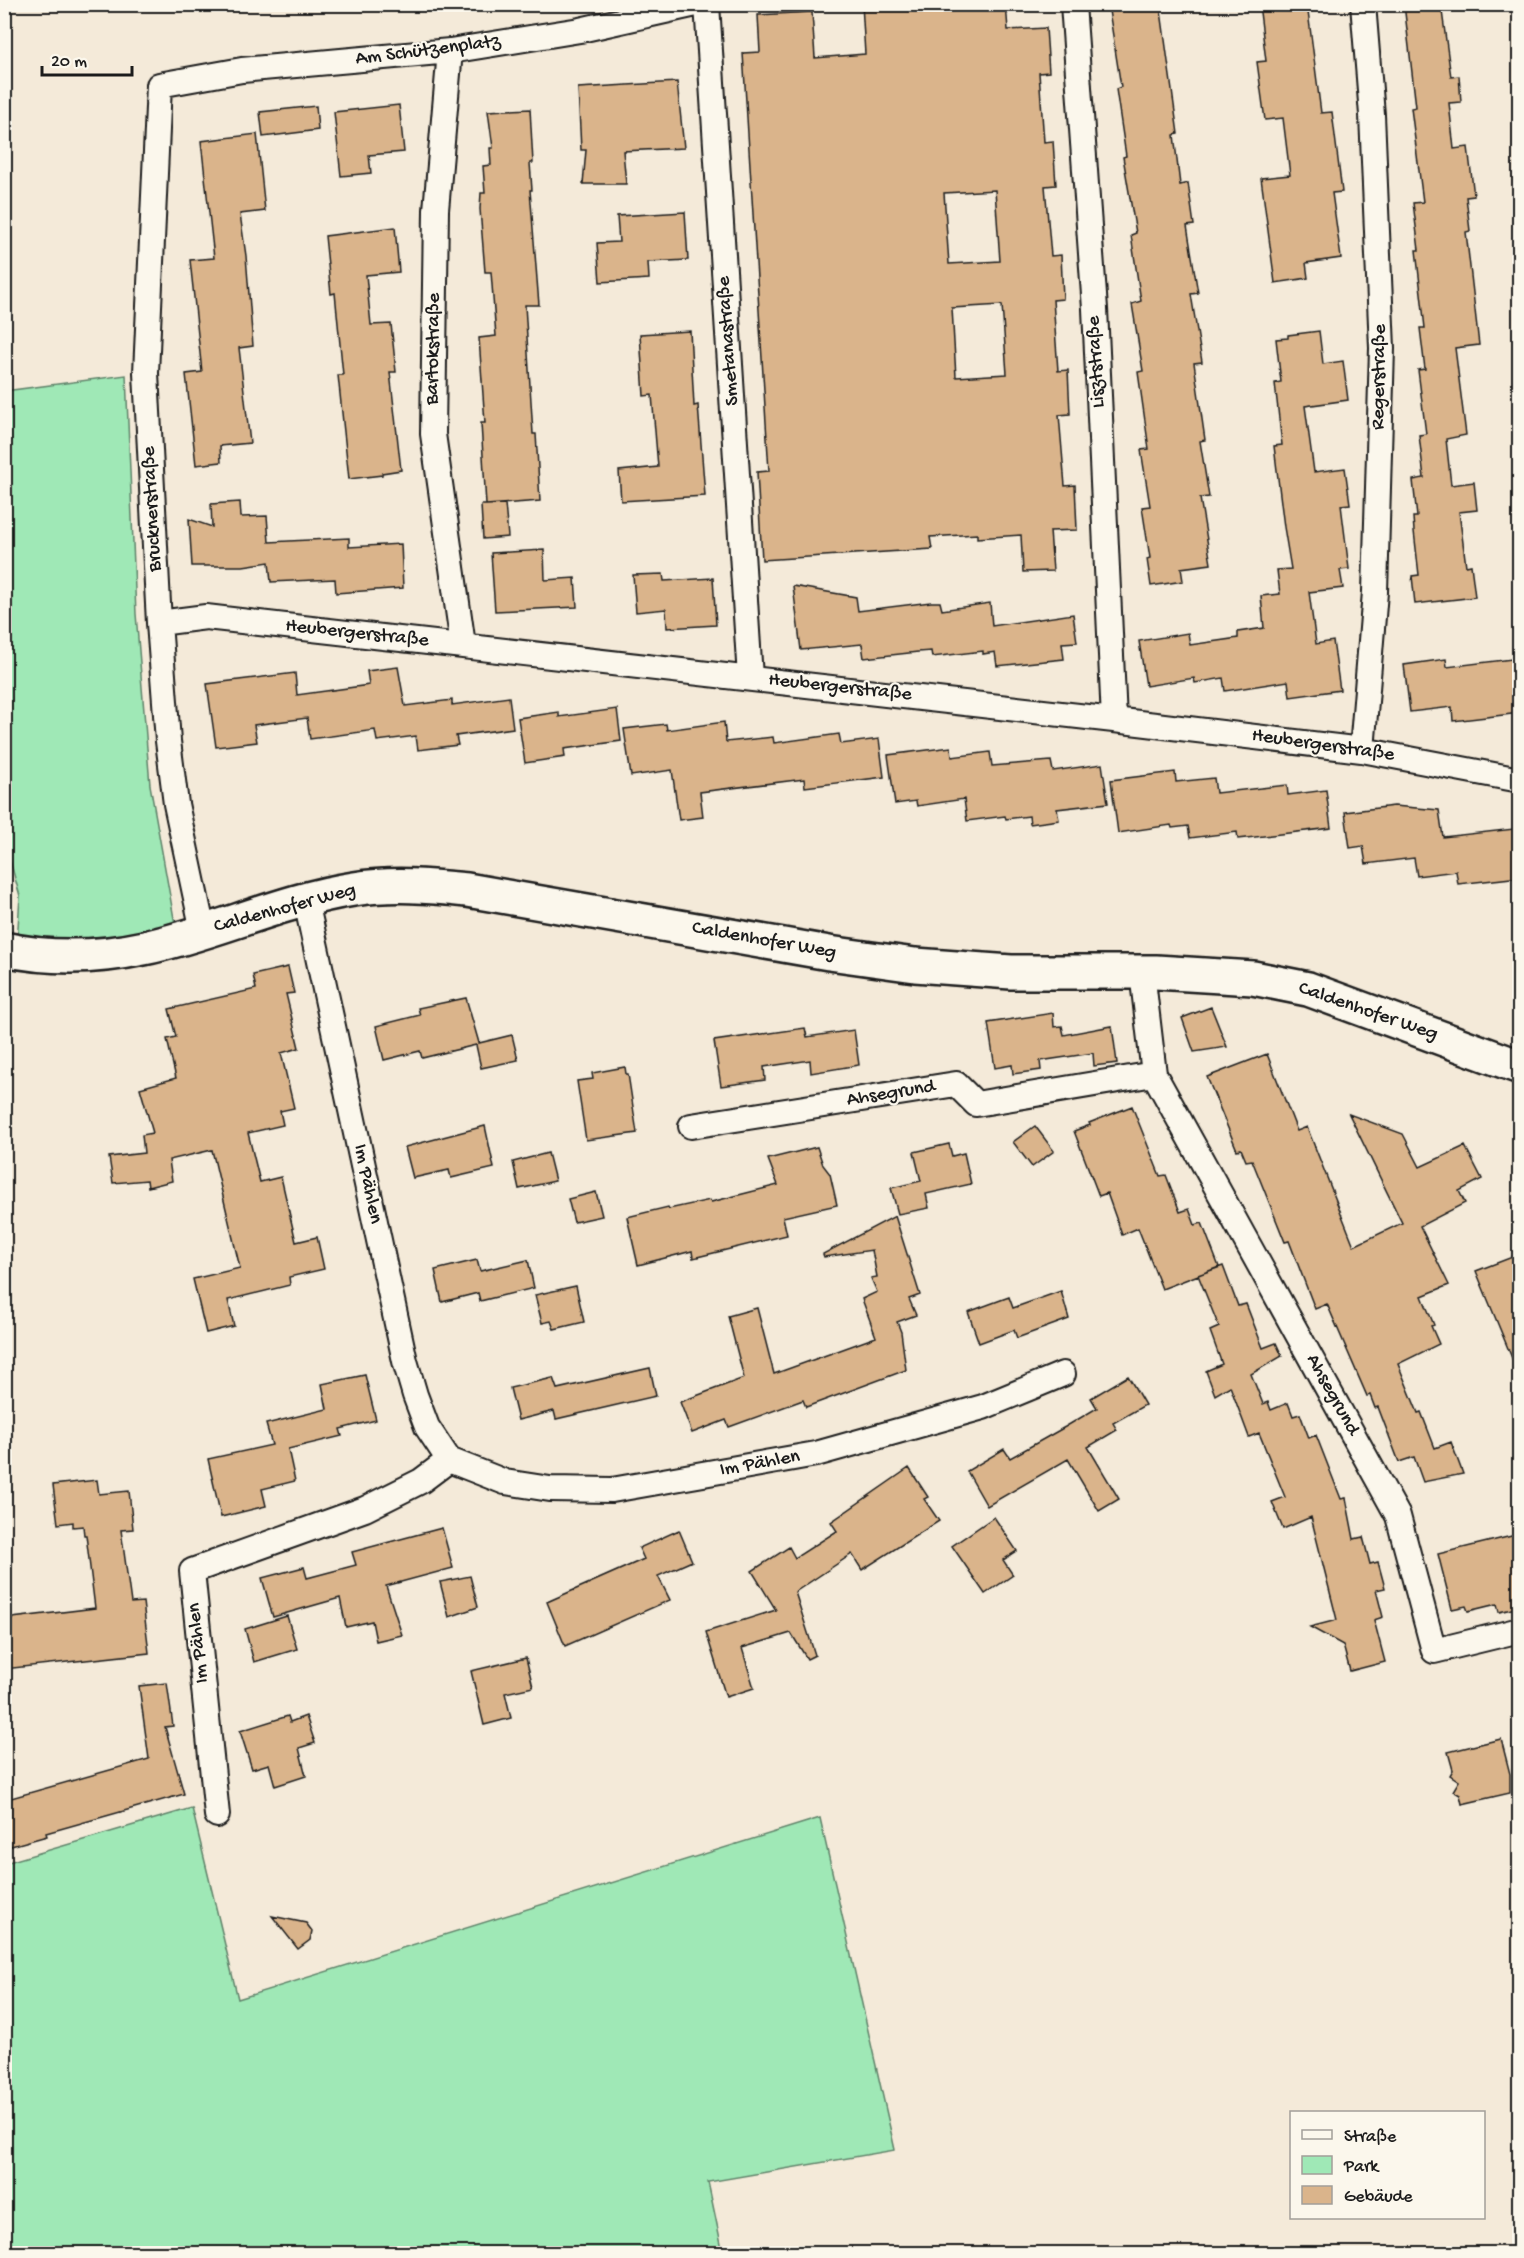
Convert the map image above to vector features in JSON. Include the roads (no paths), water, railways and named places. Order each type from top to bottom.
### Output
[{"type":"main road","name":"Caldenhofer Weg","points":[[4,949],[64,956],[102,955],[145,948],[354,889],[413,884],[468,890],[817,951],[915,965],[1011,972],[1142,972],[1252,978],[1308,989],[1520,1067]]},
{"type":"street","name":"Am Schützenplatz","points":[[159,85],[242,70],[450,51],[580,30],[696,4]]},
{"type":"street","name":"Smetanastraße","points":[[707,4],[750,678]]},
{"type":"street","name":"Lisztstraße","points":[[1073,4],[1095,309],[1114,720]]},
{"type":"street","name":"Regerstraße","points":[[1362,750],[1376,592],[1382,348],[1372,115],[1363,4]]},
{"type":"street","name":"Bartokstraße","points":[[450,51],[436,210],[433,434],[463,645]]},
{"type":"street","name":"Brucknerstraße","points":[[159,85],[146,373],[159,623],[168,741],[176,804],[203,931]]},
{"type":"street","name":"Heubergerstraße","points":[[159,623],[206,617],[750,678],[1362,750],[1520,780]]},
{"type":"street","name":"Im Pählen","points":[[306,901],[405,1361],[414,1395],[427,1427],[449,1460],[505,1482],[550,1489],[612,1490],[816,1454],[984,1407],[1063,1374]]},
{"type":"street","name":"Ahsegrund","points":[[1142,972],[1154,1074],[1398,1516],[1434,1651],[1520,1630]]},
{"type":"street","name":"Ahsegrund","points":[[691,1126],[956,1084],[976,1104],[1154,1074]]},
{"type":"street","name":"Im Pählen","points":[[218,1815],[192,1571],[365,1509],[421,1481],[449,1460]]}]
